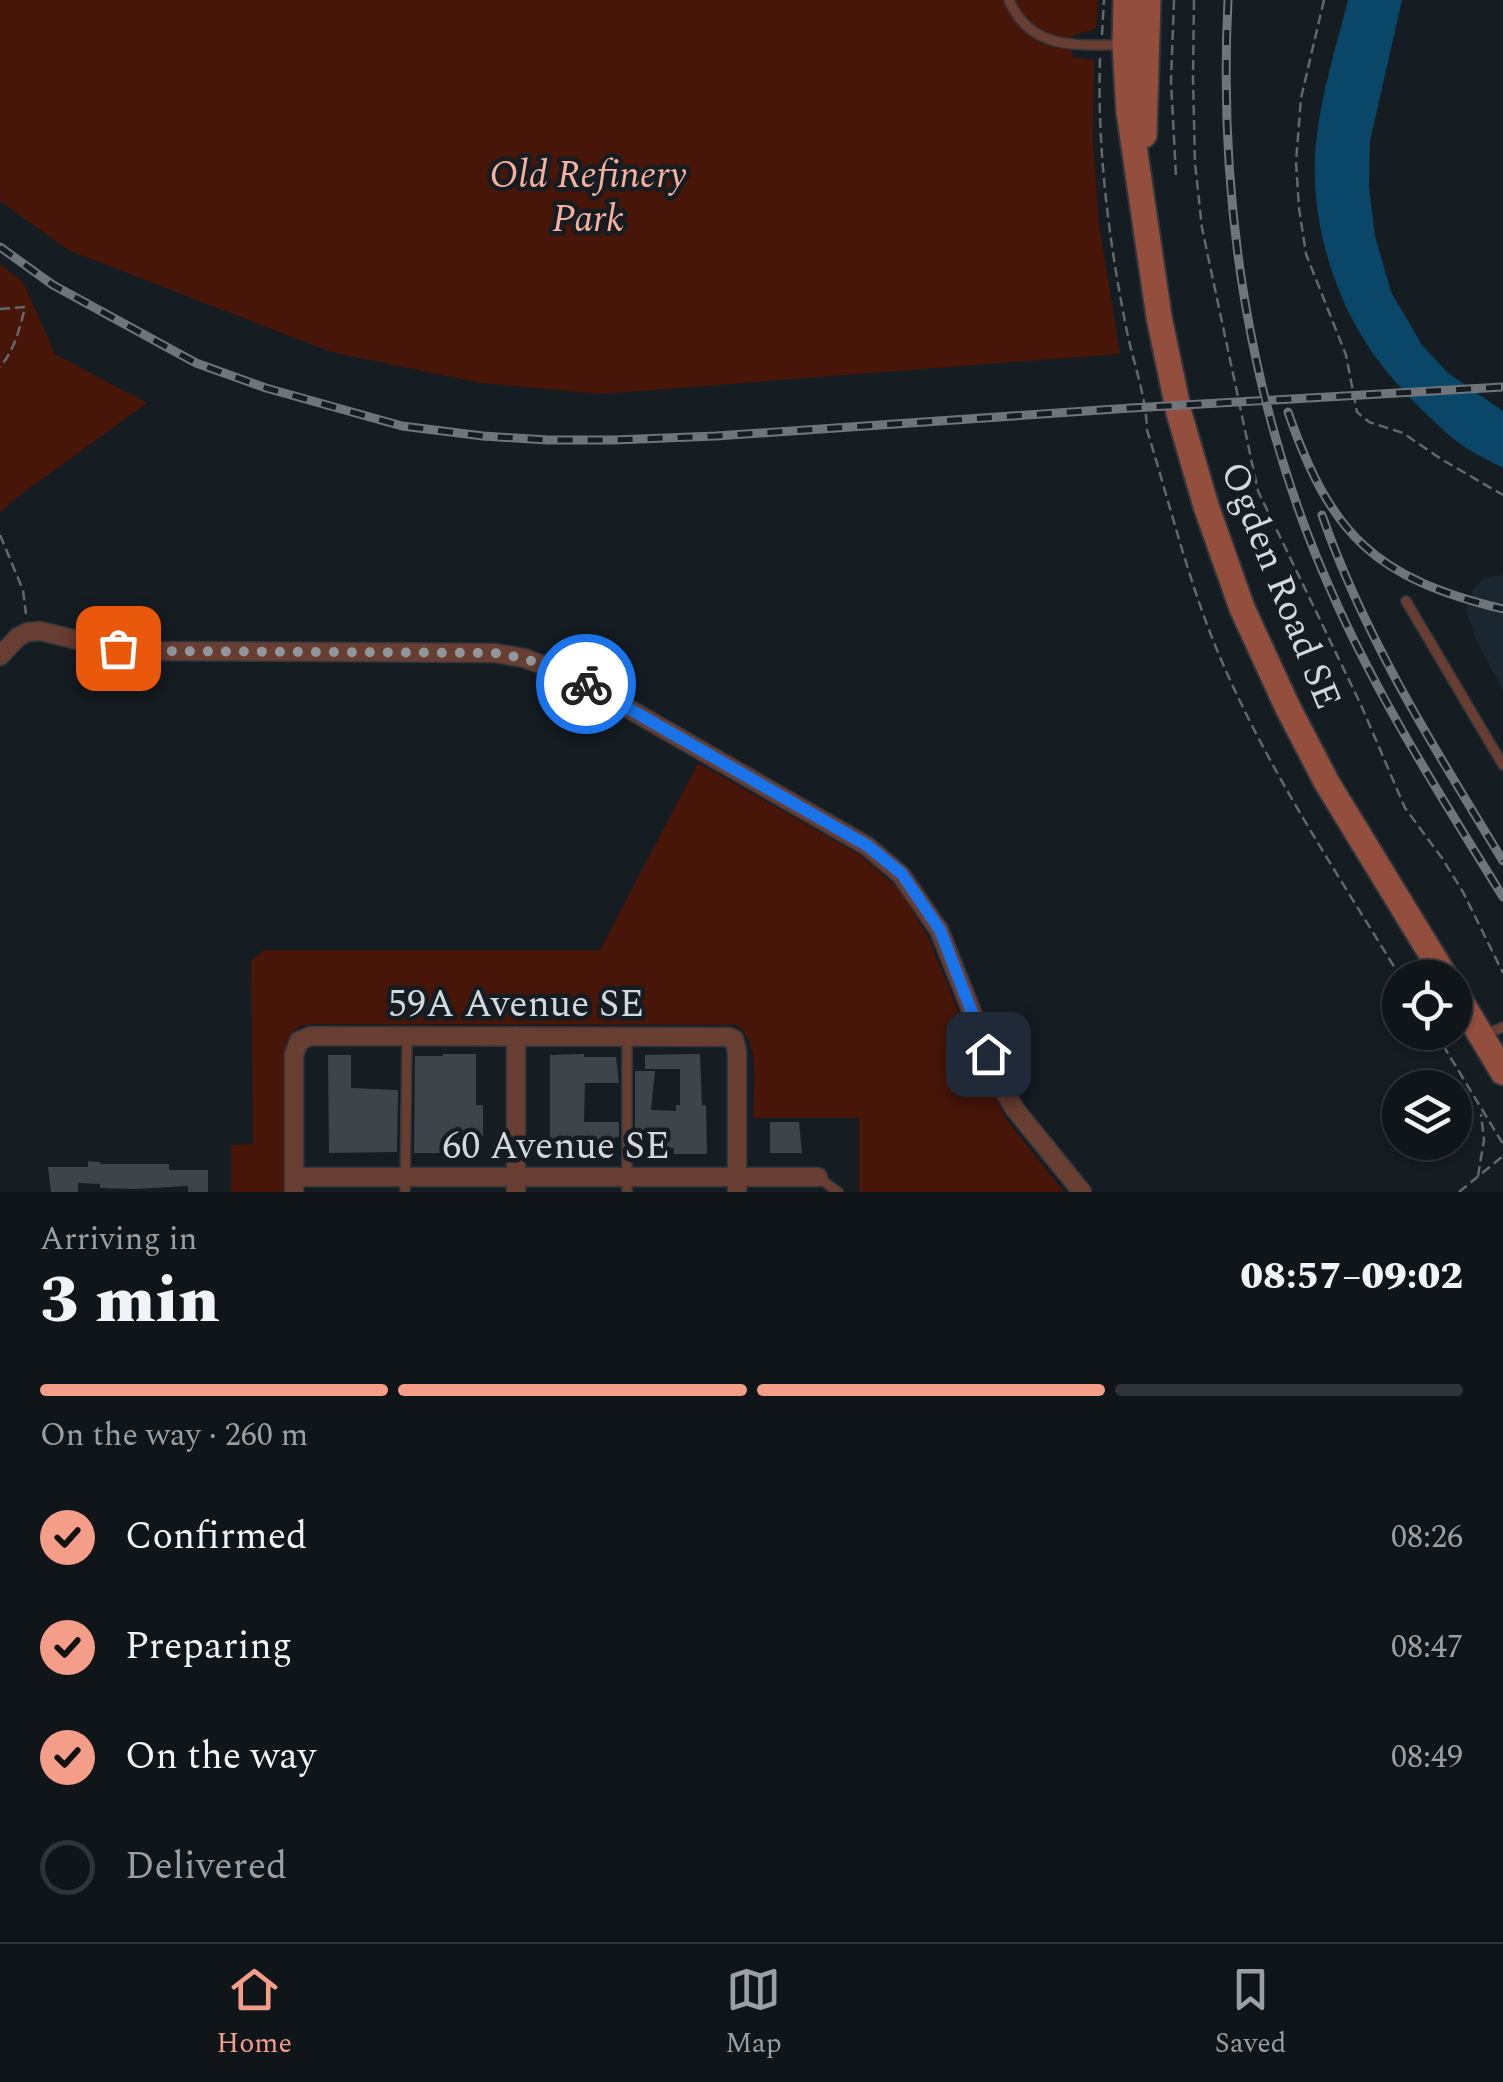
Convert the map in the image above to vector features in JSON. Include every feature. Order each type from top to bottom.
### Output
[{"type":"street","name":"Ogden Road SE","points":[[1126,0],[1124,45],[1156,299],[1175,396],[1206,506],[1242,608],[1287,706],[1327,783],[1435,960]]},
{"type":"street","name":"Ogden Road SE","points":[[1124,45],[1148,0]]},
{"type":"street","points":[[0,656],[18,637],[28,632],[46,632],[98,645],[149,651],[495,653],[524,658],[570,675],[868,846],[902,874],[940,930],[1008,1098],[1082,1192]]},
{"type":"street","points":[[1472,1010],[1492,1031],[1503,1072]]},
{"type":"street","name":"59A Avenue SE","points":[[294,1184],[294,1054],[299,1041],[312,1036],[722,1036],[734,1039],[737,1050],[738,1185]]},
{"type":"street","points":[[516,1036],[516,1185]]},
{"type":"street","name":"60 Avenue SE","points":[[294,1184],[738,1185],[818,1177]]},
{"type":"lane","points":[[1008,0],[1018,20],[1045,40],[1124,45]]},
{"type":"lane","points":[[1406,601],[1503,765]]},
{"type":"lane","points":[[405,1185],[407,1036]]},
{"type":"lane","points":[[626,1036],[626,1185]]},
{"type":"lane","points":[[818,1177],[838,1192]]},
{"type":"path","points":[[1104,0],[1124,45]]},
{"type":"path","points":[[1174,0],[1170,81],[1176,177]]},
{"type":"path","points":[[1194,0],[1195,163],[1202,228],[1258,491],[1406,808],[1463,892],[1503,973]]},
{"type":"path","points":[[1324,0],[1301,98],[1298,193],[1306,254],[1346,355],[1357,412],[1369,422],[1403,434],[1503,495]]},
{"type":"path","points":[[0,309],[26,307],[7,360],[0,367]]},
{"type":"path","points":[[0,535],[23,590],[28,632]]},
{"type":"path","points":[[1446,1050],[1503,1144]]},
{"type":"path","points":[[1478,1176],[1484,1140],[1481,1110]]},
{"type":"path","points":[[1459,1192],[1503,1156]]},
{"type":"shaded area","points":[[1503,575],[1503,690],[1477,641],[1466,610],[1473,590],[1484,578]]},
{"type":"green space","name":"Old Refinery Park","points":[[0,0],[1098,0],[1096,29],[1073,35],[1072,57],[1094,60],[1093,142],[1099,225],[1120,354],[601,394],[481,383],[331,352],[68,250],[0,201]]},
{"type":"green space","points":[[0,264],[23,282],[55,354],[147,403],[0,513]]},
{"type":"green space","points":[[698,763],[860,855],[902,892],[928,937],[1006,1119],[1064,1192],[859,1192],[859,1118],[753,1118],[753,1054],[736,1025],[319,1024],[298,1028],[286,1044],[285,1192],[231,1192],[231,1145],[253,1144],[251,961],[264,950],[600,950]]},
{"type":"water","points":[[1348,0],[1402,0],[1370,141],[1369,188],[1375,236],[1391,292],[1422,345],[1448,373],[1503,411],[1503,468],[1457,441],[1394,380],[1349,314],[1332,271],[1320,225],[1315,157],[1323,97]]},
{"type":"building","points":[[476,1054],[476,1105],[483,1105],[483,1136],[476,1153],[414,1153],[415,1056]]},
{"type":"building","points":[[700,1054],[707,1154],[674,1154],[674,1148],[666,1148],[666,1134],[635,1134],[635,1071],[655,1071],[651,1110],[676,1111],[676,1105],[680,1105],[680,1069],[645,1069],[645,1055]]},
{"type":"building","points":[[328,1055],[351,1055],[351,1088],[398,1090],[397,1152],[329,1153]]},
{"type":"building","points":[[550,1055],[616,1057],[619,1083],[585,1083],[584,1122],[619,1122],[615,1153],[550,1155]]},
{"type":"building","points":[[770,1122],[799,1122],[802,1153],[770,1153]]},
{"type":"building","points":[[88,1161],[169,1164],[169,1170],[208,1170],[208,1192],[188,1192],[188,1186],[134,1189],[78,1183],[78,1192],[51,1192],[48,1167],[88,1167]]},
{"type":"railway","points":[[1228,0],[1228,151],[1235,227],[1245,302],[1279,451],[1303,523],[1350,633],[1412,748],[1503,897]]},
{"type":"railway","points":[[0,247],[53,285],[196,363],[266,388],[402,426],[483,436],[548,440],[716,436],[1503,387]]},
{"type":"railway","points":[[1288,412],[1322,491],[1341,521],[1364,545],[1390,566],[1421,583],[1503,609]]},
{"type":"railway","points":[[1322,515],[1380,649],[1503,861]]},
{"type":"way so far","points":[[118,648],[495,653],[540,663],[586,684]]},
{"type":"route","points":[[586,684],[868,846],[902,874],[940,930],[988,1054]]}]
